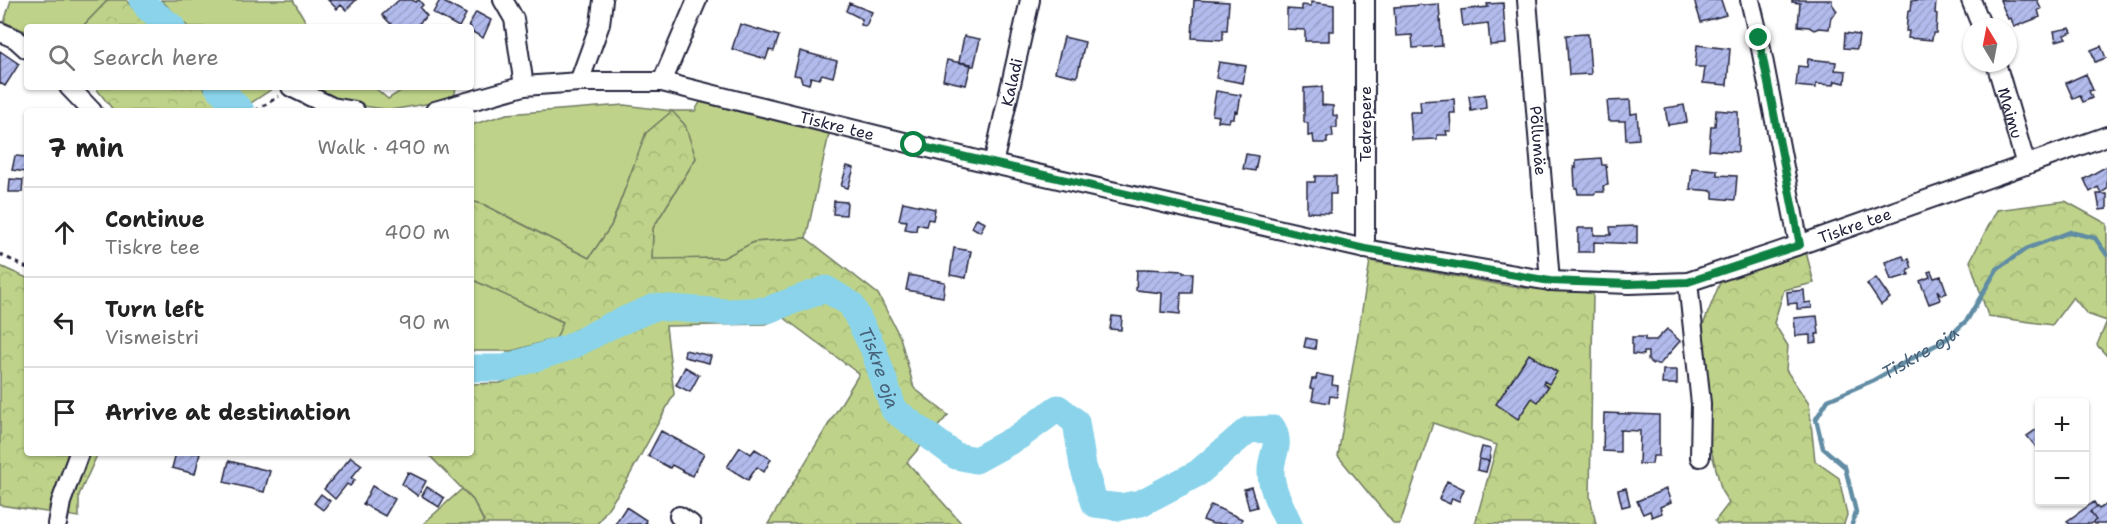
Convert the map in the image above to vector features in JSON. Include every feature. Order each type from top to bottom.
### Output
[{"type":"street","points":[[502,0],[514,19],[524,86]]},
{"type":"street","points":[[579,82],[600,24],[603,0]]},
{"type":"street","points":[[662,82],[697,0]]},
{"type":"street","name":"Kaladi","points":[[993,164],[1030,0]]},
{"type":"street","name":"Tedrepere","points":[[1365,0],[1365,249]]},
{"type":"street","name":"Põllumäe","points":[[1527,0],[1550,281]]},
{"type":"street","points":[[1750,0],[1800,245]]},
{"type":"street","points":[[1971,0],[1978,18]]},
{"type":"street","points":[[0,32],[16,39],[24,46]]},
{"type":"street","name":"Maimu","points":[[1999,72],[2026,165]]},
{"type":"street","name":"Tiskre tee","points":[[446,108],[524,86],[579,82],[662,82],[993,164],[1365,249],[1550,281],[1629,284],[1688,282],[1800,245],[2107,136]]},
{"type":"street","points":[[72,90],[89,108]]},
{"type":"street","points":[[290,90],[338,108]]},
{"type":"street","points":[[1688,282],[1701,404],[1700,458]]},
{"type":"street","points":[[57,524],[78,456]]},
{"type":"path","points":[[260,108],[287,90]]},
{"type":"path","points":[[0,254],[24,266]]},
{"type":"green space","points":[[11,0],[108,0],[85,24],[24,24],[24,31],[4,22]]},
{"type":"green space","points":[[108,0],[127,0],[147,24],[85,24]]},
{"type":"green space","points":[[161,0],[293,0],[307,24],[185,24]]},
{"type":"green space","points":[[97,90],[206,90],[220,108],[112,108]]},
{"type":"green space","points":[[235,90],[270,90],[245,107]]},
{"type":"green space","points":[[311,90],[378,90],[388,99],[402,90],[456,90],[454,99],[402,108],[377,108],[335,102]]},
{"type":"green space","points":[[700,102],[829,134],[806,238],[754,242],[724,258],[652,260],[653,228],[696,158],[646,133],[611,226],[589,258],[485,205],[474,202],[474,124],[507,114],[624,105],[672,111],[695,111]]},
{"type":"green space","points":[[672,111],[685,125],[696,158],[653,228],[652,259],[723,258],[754,242],[806,238],[878,294],[900,337],[914,388],[948,415],[907,462],[962,524],[768,524],[859,374],[783,317],[766,324],[666,326],[674,394],[626,482],[597,524],[481,524],[484,521],[473,500],[430,456],[474,456],[474,384],[500,383],[545,366],[563,322],[474,280],[474,202],[589,258],[611,226],[646,133]]},
{"type":"green space","points":[[2065,201],[2107,224],[2107,321],[2087,314],[2073,297],[2052,325],[1988,316],[1970,261],[1997,210]]},
{"type":"green space","points":[[1806,252],[1814,283],[1784,290],[1774,323],[1788,346],[1786,370],[1809,404],[1815,461],[1839,478],[1847,515],[1844,524],[1717,524],[1715,521],[1729,503],[1722,492],[1706,431],[1701,330],[1721,280]]},
{"type":"green space","points":[[1370,261],[1514,287],[1593,293],[1590,497],[1596,524],[1475,524],[1497,445],[1433,423],[1400,524],[1394,524],[1338,456]]},
{"type":"green space","points":[[0,266],[24,277],[24,456],[97,456],[79,495],[79,517],[0,505]]},
{"type":"green space","points":[[474,280],[563,322],[557,338],[512,351],[474,351]]},
{"type":"green space","points":[[2107,321],[2107,356],[2097,345]]},
{"type":"green space","points":[[462,489],[473,500],[484,522],[481,524],[423,524]]},
{"type":"building","points":[[328,0],[356,0],[346,10],[341,5],[337,9]]},
{"type":"building","points":[[399,0],[415,2],[419,0],[423,5],[420,8],[427,16],[418,24],[391,24],[382,15]]},
{"type":"building","points":[[440,0],[466,14],[461,24],[453,24],[433,13]]},
{"type":"building","points":[[1194,0],[1229,2],[1227,30],[1223,30],[1223,40],[1192,38]]},
{"type":"building","points":[[1694,0],[1721,0],[1726,15],[1701,22]]},
{"type":"building","points":[[1792,0],[1832,0],[1837,11],[1831,17],[1829,29],[1814,30],[1798,26],[1800,3],[1792,2]]},
{"type":"building","points":[[1912,0],[1936,1],[1936,33],[1933,33],[1932,40],[1908,38],[1909,31],[1906,31],[1908,11],[1911,11]]},
{"type":"building","points":[[2000,0],[2037,0],[2041,9],[2038,10],[2040,17],[2017,26],[2017,18],[2008,18]]},
{"type":"building","points":[[1311,2],[1334,5],[1334,31],[1329,31],[1329,41],[1305,41],[1305,30],[1287,29],[1287,9],[1302,10],[1302,5],[1311,6]]},
{"type":"building","points":[[849,3],[872,12],[866,26],[861,25],[862,19],[846,11]]},
{"type":"building","points":[[1503,3],[1506,44],[1490,45],[1488,23],[1463,26],[1461,10]]},
{"type":"building","points":[[1439,4],[1442,46],[1413,48],[1412,35],[1396,36],[1394,7]]},
{"type":"building","points":[[476,12],[491,20],[483,38],[474,33],[474,24],[470,24]]},
{"type":"building","points":[[740,24],[779,36],[774,51],[769,50],[766,59],[732,49]]},
{"type":"building","points":[[2070,28],[2072,32],[2064,35],[2066,38],[2056,41],[2054,31]]},
{"type":"building","points":[[1845,33],[1859,35],[1857,49],[1844,48]]},
{"type":"building","points":[[1588,34],[1591,74],[1569,75],[1566,35]]},
{"type":"building","points":[[964,36],[980,39],[974,66],[959,62]]},
{"type":"building","points":[[1064,37],[1085,42],[1077,77],[1055,72]]},
{"type":"building","points":[[1697,45],[1730,49],[1727,85],[1703,83],[1705,67],[1695,67]]},
{"type":"building","points":[[2101,46],[2106,58],[2095,62],[2091,50]]},
{"type":"building","points":[[0,51],[19,64],[5,86],[0,83]]},
{"type":"building","points":[[800,51],[837,61],[833,77],[822,74],[819,79],[811,77],[809,84],[802,82],[800,76],[794,75]]},
{"type":"building","points":[[1808,59],[1836,62],[1835,70],[1846,71],[1845,83],[1835,81],[1834,85],[1816,84],[1816,88],[1796,86],[1798,66],[1807,67]]},
{"type":"building","points":[[947,60],[971,65],[966,85],[943,80]]},
{"type":"building","points":[[1219,62],[1246,66],[1243,83],[1216,78]]},
{"type":"building","points":[[2086,74],[2093,90],[2089,91],[2092,98],[2083,102],[2080,96],[2073,99],[2066,83]]},
{"type":"building","points":[[1322,87],[1322,105],[1333,106],[1333,115],[1337,116],[1337,128],[1332,128],[1333,137],[1327,137],[1327,143],[1314,143],[1313,135],[1308,136],[1308,123],[1304,122],[1304,88]]},
{"type":"building","points":[[1216,91],[1241,95],[1238,112],[1235,111],[1234,118],[1230,118],[1229,122],[1218,121],[1219,116],[1212,115]]},
{"type":"building","points":[[1485,94],[1486,108],[1471,111],[1469,96]]},
{"type":"building","points":[[1454,99],[1455,113],[1450,113],[1451,131],[1446,131],[1447,135],[1437,135],[1437,139],[1412,140],[1410,112],[1421,112],[1420,101]]},
{"type":"building","points":[[1630,100],[1631,114],[1637,113],[1639,139],[1626,140],[1625,121],[1609,121],[1607,101]]},
{"type":"building","points":[[1684,105],[1687,122],[1668,125],[1665,108]]},
{"type":"building","points":[[1716,110],[1738,112],[1738,152],[1709,150],[1711,126],[1715,126]]},
{"type":"building","points":[[1246,154],[1258,156],[1255,171],[1243,169]]},
{"type":"building","points":[[15,156],[24,157],[24,172],[12,170]]},
{"type":"building","points":[[1601,158],[1602,165],[1606,165],[1608,185],[1603,186],[1604,192],[1578,194],[1575,188],[1576,160]]},
{"type":"building","points":[[847,166],[854,168],[848,188],[841,186]]},
{"type":"building","points":[[2107,166],[2107,189],[2101,193],[2098,187],[2090,192],[2084,179]]},
{"type":"building","points":[[1692,168],[1717,170],[1717,175],[1737,176],[1735,200],[1713,198],[1713,191],[1690,189]]},
{"type":"building","points":[[1315,176],[1336,176],[1336,194],[1330,194],[1330,213],[1307,212],[1307,182],[1315,182]]},
{"type":"building","points":[[10,179],[23,180],[22,192],[9,192]]},
{"type":"building","points":[[2097,194],[2107,194],[2107,209],[2100,210]]},
{"type":"building","points":[[834,201],[847,202],[846,215],[833,214]]},
{"type":"building","points":[[903,202],[935,209],[933,220],[928,219],[926,226],[917,224],[916,231],[905,229],[907,221],[899,220]]},
{"type":"building","points":[[977,218],[985,223],[980,232],[972,227]]},
{"type":"building","points":[[1637,226],[1637,244],[1594,242],[1594,252],[1578,252],[1578,228],[1594,228],[1594,235],[1611,235],[1610,227]]},
{"type":"building","points":[[954,248],[971,251],[966,278],[950,275]]},
{"type":"building","points":[[1903,256],[1905,260],[1909,259],[1912,268],[1908,270],[1909,275],[1891,280],[1885,262]]},
{"type":"building","points":[[1137,270],[1193,273],[1192,293],[1181,293],[1180,314],[1161,312],[1162,293],[1136,290]]},
{"type":"building","points":[[1931,271],[1934,278],[1941,276],[1947,293],[1941,295],[1937,290],[1940,300],[1929,304],[1920,281],[1930,277],[1928,272]]},
{"type":"building","points":[[909,275],[945,282],[943,297],[906,290]]},
{"type":"building","points":[[1876,278],[1890,298],[1881,305],[1867,284]]},
{"type":"building","points":[[1804,290],[1805,303],[1811,302],[1812,308],[1797,309],[1797,303],[1788,304],[1787,292]]},
{"type":"building","points":[[1112,316],[1122,317],[1121,330],[1110,329]]},
{"type":"building","points":[[1817,316],[1819,334],[1816,334],[1817,342],[1810,343],[1810,335],[1796,336],[1794,318]]},
{"type":"building","points":[[1667,329],[1680,341],[1660,364],[1652,364],[1648,360],[1648,352],[1644,352],[1644,355],[1632,354],[1632,337],[1656,340]]},
{"type":"building","points":[[1306,338],[1316,340],[1315,349],[1304,347]]},
{"type":"building","points":[[685,350],[711,356],[709,363],[684,357]]},
{"type":"building","points":[[1529,354],[1557,372],[1549,384],[1544,381],[1543,384],[1548,387],[1538,402],[1532,398],[1518,419],[1496,404]]},
{"type":"building","points":[[685,367],[699,375],[690,392],[676,385]]},
{"type":"building","points":[[1663,370],[1677,370],[1677,384],[1662,384]]},
{"type":"building","points":[[1317,374],[1333,377],[1332,385],[1338,386],[1337,397],[1330,396],[1329,403],[1312,400],[1314,389],[1310,388],[1312,379],[1316,379]]},
{"type":"building","points":[[1604,413],[1659,415],[1659,456],[1653,456],[1652,464],[1639,464],[1640,431],[1620,430],[1620,452],[1603,451]]},
{"type":"building","points":[[2035,430],[2035,446],[2027,436]]},
{"type":"building","points":[[661,431],[704,454],[692,476],[672,465],[670,468],[648,456]]},
{"type":"building","points":[[740,447],[751,454],[755,449],[771,459],[764,472],[757,467],[748,480],[727,467]]},
{"type":"building","points":[[1482,447],[1491,449],[1489,461],[1479,459]]},
{"type":"building","points":[[175,456],[199,456],[195,474],[172,468]]},
{"type":"building","points":[[351,457],[362,465],[351,478],[355,480],[350,486],[347,484],[335,499],[324,489]]},
{"type":"building","points":[[1479,459],[1489,461],[1486,472],[1477,470]]},
{"type":"building","points":[[229,461],[270,471],[264,492],[224,482]]},
{"type":"building","points":[[408,472],[426,481],[418,496],[402,484]]},
{"type":"building","points":[[1447,481],[1464,489],[1459,501],[1452,498],[1450,504],[1439,499]]},
{"type":"building","points":[[372,486],[395,499],[385,516],[363,504]]},
{"type":"building","points":[[427,487],[444,498],[439,507],[422,496]]},
{"type":"building","points":[[1251,487],[1257,507],[1249,509],[1244,489]]},
{"type":"building","points":[[1626,488],[1630,505],[1622,507],[1618,490]]},
{"type":"building","points":[[1666,489],[1671,502],[1660,507],[1662,513],[1652,517],[1650,511],[1643,514],[1637,501]]},
{"type":"building","points":[[321,494],[330,501],[323,510],[314,503]]},
{"type":"building","points":[[2094,502],[2097,507],[2090,512],[2096,520],[2090,524],[2069,524],[2067,521]]},
{"type":"building","points":[[2107,504],[2107,524],[2094,524],[2096,520],[2090,512]]},
{"type":"building","points":[[1211,505],[1242,519],[1240,524],[1213,524],[1203,520]]},
{"type":"building","points":[[626,507],[646,520],[647,524],[615,524]]},
{"type":"waterway","name":"Tiskre oja","points":[[143,0],[148,8],[168,24]]},
{"type":"waterway","name":"Tiskre oja","points":[[221,90],[238,108]]},
{"type":"waterway","name":"Tiskre oja","points":[[1852,524],[1856,512],[1845,467],[1823,448],[1816,419],[1828,400],[1874,380],[1948,338],[1967,320],[1997,269],[2026,249],[2070,232],[2095,238],[2107,255]]},
{"type":"waterway","name":"Tiskre oja","points":[[474,368],[504,368],[570,347],[610,326],[655,307],[727,312],[767,310],[826,289],[851,304],[873,348],[894,410],[956,456],[976,460],[1018,437],[1058,408],[1076,422],[1083,466],[1095,504],[1120,507],[1141,503],[1198,473],[1248,430],[1273,429],[1276,445],[1271,470],[1272,484],[1289,524]]},
{"type":"route","points":[[914,145],[1365,249],[1434,262],[1550,281],[1629,284],[1688,282],[1800,245],[1759,38]]}]
